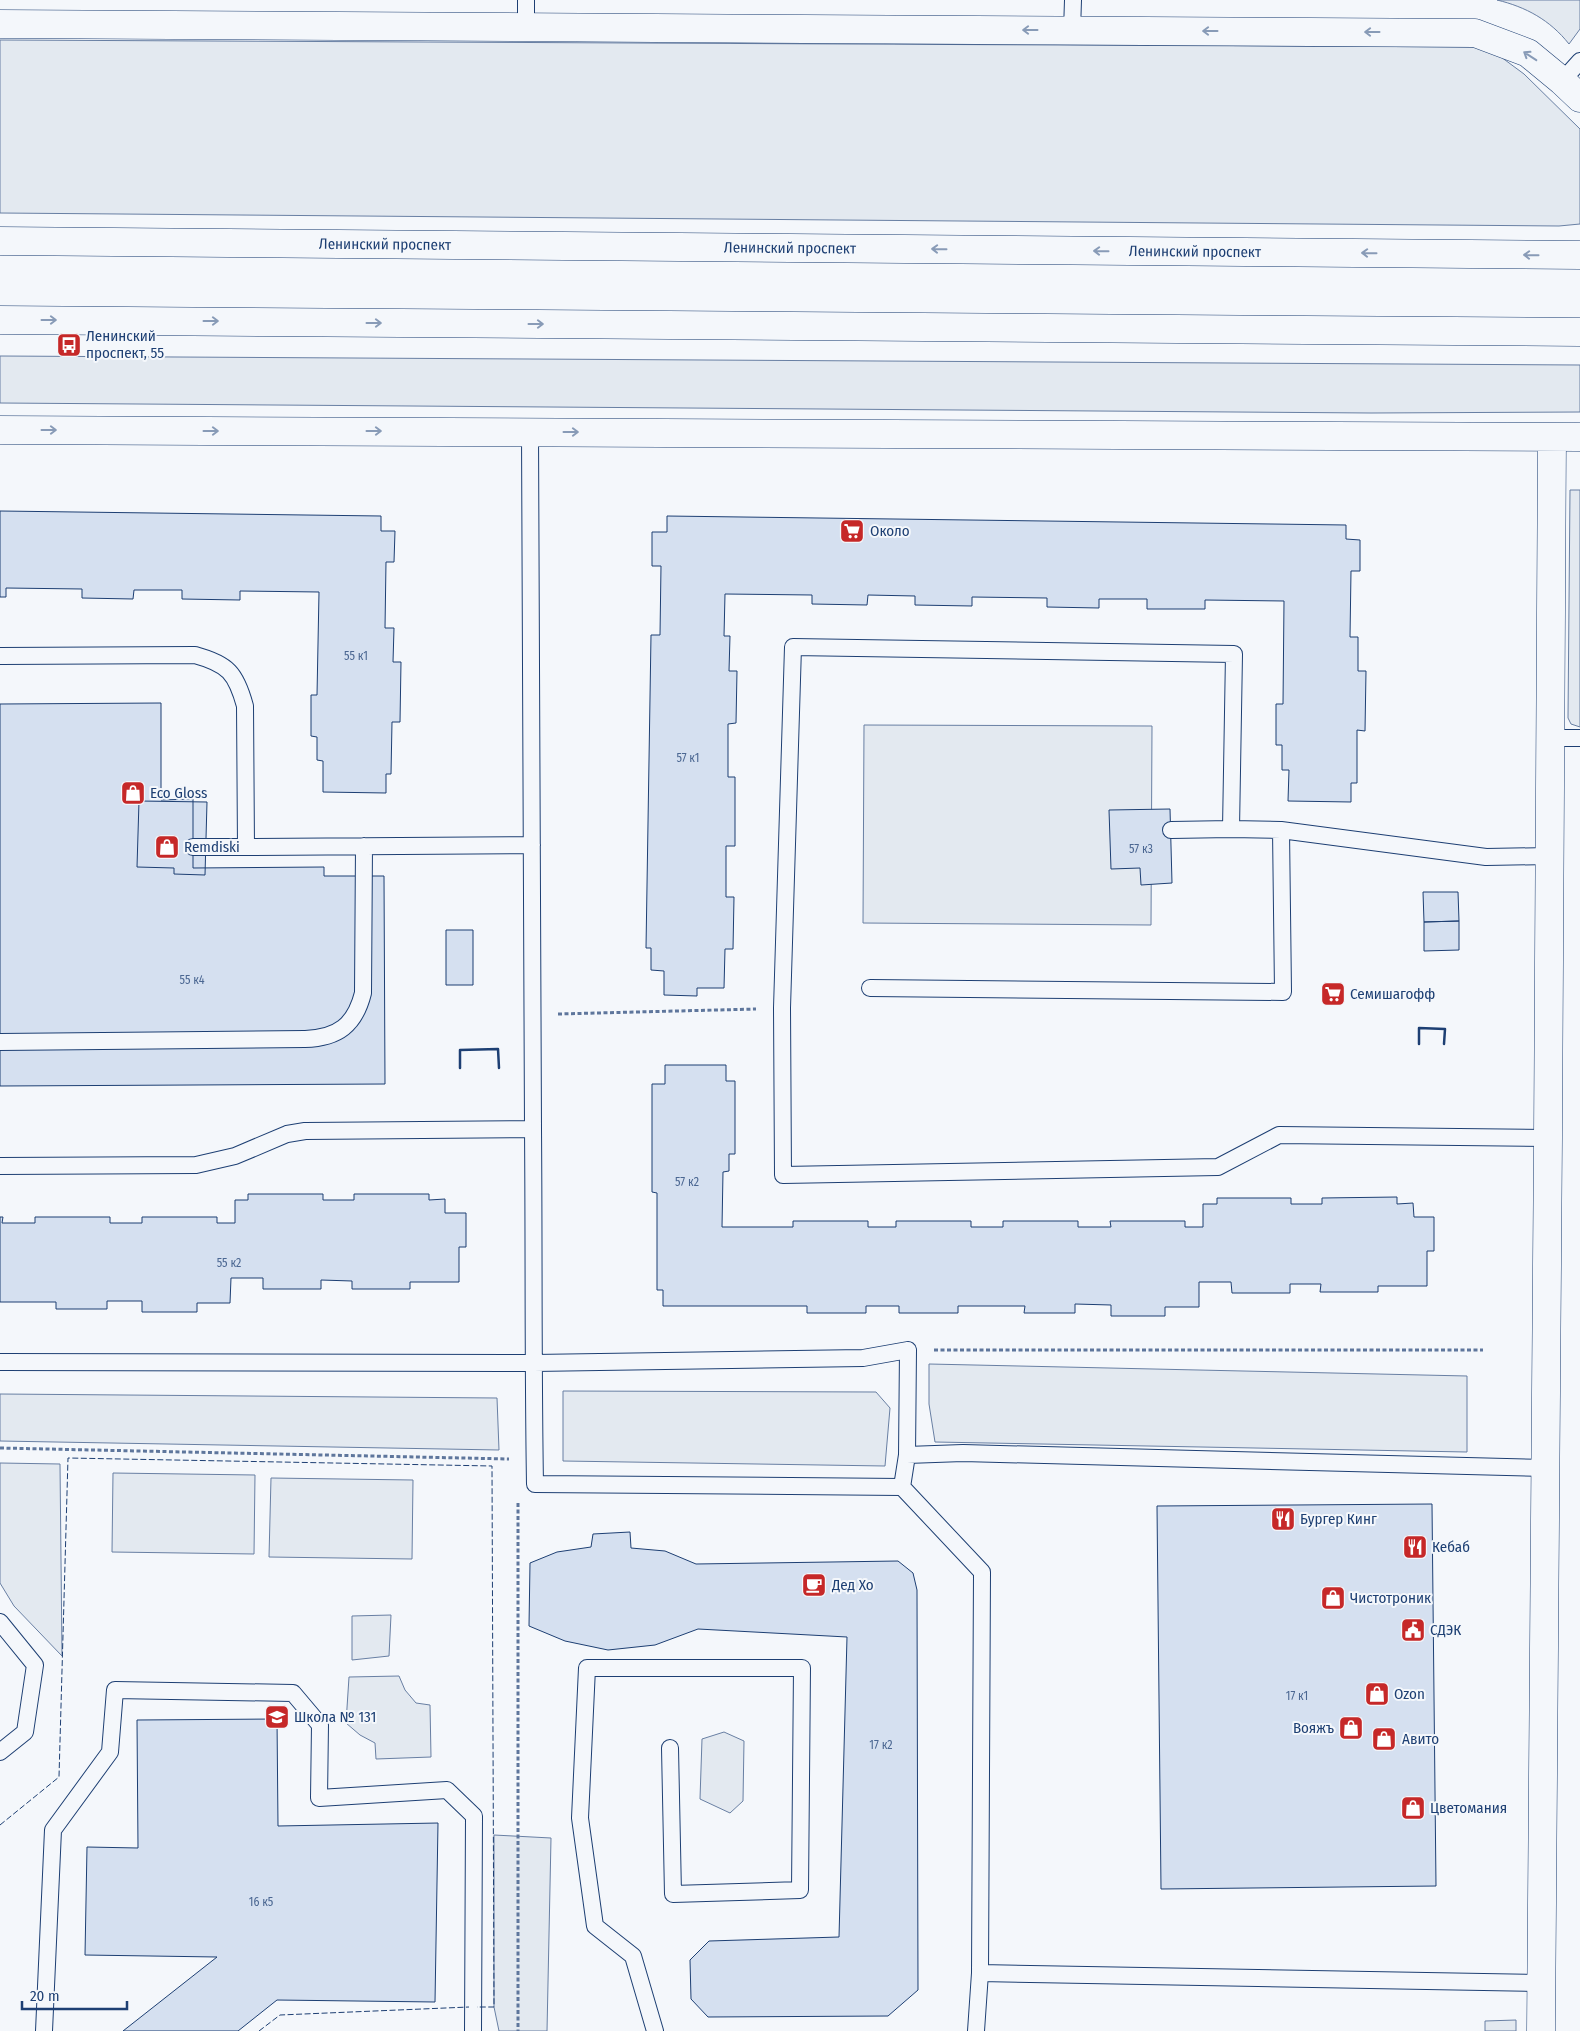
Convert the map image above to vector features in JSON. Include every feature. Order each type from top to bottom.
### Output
[{"type":"street","points":[[0,24],[1475,33],[1528,53],[1571,90]]},
{"type":"street","name":"Ленинский проспект","points":[[0,241],[1580,255]]},
{"type":"street","points":[[0,320],[1580,332]]},
{"type":"street","points":[[0,430],[1580,437]]},
{"type":"street","points":[[1541,2031],[1552,437]]},
{"type":"lane","points":[[526,0],[526,27]]},
{"type":"lane","points":[[1072,0],[1072,30]]},
{"type":"lane","points":[[1571,90],[1580,61]]},
{"type":"lane","points":[[530,432],[535,1484],[902,1487],[982,1572],[980,1973],[976,2031]]},
{"type":"lane","points":[[1231,829],[1234,654],[793,646],[782,1008],[783,1175],[1218,1167],[1279,1135],[1548,1138]]},
{"type":"lane","points":[[0,656],[195,655],[214,660],[228,669],[239,684],[245,706],[246,846]]},
{"type":"lane","points":[[1551,738],[1580,738]]},
{"type":"lane","points":[[1170,830],[1281,830],[1486,857],[1549,856]]},
{"type":"lane","points":[[870,988],[1283,992],[1281,830]]},
{"type":"lane","points":[[193,847],[532,845]]},
{"type":"lane","points":[[0,1042],[312,1039],[331,1036],[350,1022],[360,1006],[363,994],[364,846]]},
{"type":"lane","points":[[0,1166],[196,1165],[235,1156],[287,1134],[305,1131],[533,1129]]},
{"type":"lane","points":[[0,1362],[534,1364],[863,1358],[908,1350],[907,1455],[902,1487]]},
{"type":"lane","points":[[907,1455],[963,1453],[1546,1468]]},
{"type":"lane","points":[[0,1622],[35,1665],[25,1732],[0,1752]]},
{"type":"lane","points":[[655,2031],[633,1956],[595,1926],[580,1818],[587,1668],[802,1668],[800,1890],[673,1894],[670,1748]]},
{"type":"lane","points":[[44,2031],[53,1830],[110,1752],[115,1690],[293,1693],[320,1725],[319,1798],[447,1790],[454,1796],[474,1816],[472,2031]]},
{"type":"lane","points":[[980,1973],[1541,1983]]},
{"type":"path","points":[[532,1015],[782,1008]]},
{"type":"path","points":[[908,1350],[1483,1350]]},
{"type":"path","points":[[0,1448],[535,1460]]},
{"type":"path","points":[[518,1500],[518,2031]]},
{"type":"shaded area","points":[[1497,0],[1580,0],[1580,29],[1569,44],[1546,21],[1518,6]]},
{"type":"shaded area","points":[[0,40],[1475,47],[1501,57],[1524,74],[1580,129],[1580,224],[1559,226],[0,213]]},
{"type":"shaded area","points":[[0,356],[1580,365],[1580,412],[1371,413],[0,403]]},
{"type":"shaded area","points":[[1570,490],[1580,490],[1580,727],[1571,724],[1568,718]]},
{"type":"shaded area","points":[[864,725],[1152,726],[1151,925],[863,923]]},
{"type":"shaded area","points":[[929,1364],[1467,1376],[1467,1452],[935,1442],[929,1404]]},
{"type":"shaded area","points":[[563,1391],[876,1392],[890,1408],[885,1466],[563,1461]]},
{"type":"shaded area","points":[[0,1394],[497,1398],[499,1450],[0,1441]]},
{"type":"shaded area","points":[[0,1463],[60,1464],[62,1656],[14,1606],[0,1583]]},
{"type":"shaded area","points":[[113,1473],[255,1475],[254,1554],[112,1552]]},
{"type":"shaded area","points":[[271,1478],[413,1480],[412,1559],[269,1557]]},
{"type":"shaded area","points":[[391,1615],[389,1656],[352,1660],[352,1616]]},
{"type":"shaded area","points":[[399,1676],[405,1690],[416,1703],[430,1705],[431,1757],[376,1759],[375,1743],[360,1735],[346,1723],[349,1677]]},
{"type":"shaded area","points":[[724,1732],[744,1741],[743,1801],[730,1813],[700,1799],[702,1739]]},
{"type":"shaded area","points":[[494,1835],[551,1838],[547,2031],[499,2031],[494,2007]]},
{"type":"shaded area","points":[[1516,2020],[1516,2031],[1485,2031],[1485,2021]]},
{"type":"building","points":[[0,511],[381,516],[381,531],[395,531],[394,562],[386,562],[385,628],[394,628],[393,662],[401,662],[400,722],[392,722],[391,774],[386,774],[386,793],[323,792],[323,761],[317,760],[317,737],[311,736],[311,695],[317,695],[319,592],[240,591],[240,600],[182,599],[182,590],[134,590],[133,599],[82,598],[82,589],[6,588],[6,597],[0,597]]},
{"type":"building","points":[[667,516],[1346,525],[1346,539],[1360,540],[1360,571],[1351,571],[1350,637],[1358,637],[1358,671],[1366,671],[1365,731],[1357,730],[1357,783],[1351,783],[1351,802],[1288,801],[1289,770],[1282,770],[1282,745],[1276,745],[1276,704],[1283,704],[1284,601],[1205,600],[1205,609],[1147,609],[1147,599],[1099,599],[1099,608],[1047,607],[1047,598],[972,597],[972,606],[915,605],[915,596],[868,595],[867,605],[812,604],[812,595],[725,594],[724,636],[730,636],[729,671],[737,671],[736,723],[728,724],[728,777],[735,777],[735,846],[726,846],[726,897],[734,897],[733,949],[725,949],[724,988],[697,988],[697,996],[664,995],[664,971],[651,970],[651,948],[646,948],[651,635],[660,635],[661,566],[652,566],[652,532],[667,532]]},
{"type":"building","points":[[161,703],[161,800],[193,799],[193,868],[324,867],[324,876],[384,876],[385,1084],[0,1086],[0,704]]},
{"type":"building","points":[[139,801],[207,802],[205,875],[174,874],[174,868],[137,867]]},
{"type":"building","points":[[1170,809],[1172,883],[1141,885],[1140,868],[1111,869],[1109,810]]},
{"type":"building","points":[[1423,892],[1458,892],[1459,921],[1424,922]]},
{"type":"building","points":[[1459,921],[1459,950],[1424,951],[1424,922]]},
{"type":"building","points":[[446,930],[473,930],[473,985],[446,985]]},
{"type":"building","points":[[665,1065],[726,1065],[726,1081],[735,1081],[735,1154],[729,1154],[729,1171],[723,1172],[722,1227],[793,1227],[793,1221],[868,1221],[868,1227],[896,1227],[896,1221],[971,1221],[971,1227],[1003,1227],[1003,1221],[1078,1221],[1078,1227],[1111,1227],[1110,1221],[1185,1221],[1185,1227],[1203,1227],[1203,1204],[1217,1204],[1217,1198],[1291,1198],[1291,1204],[1322,1204],[1322,1198],[1397,1197],[1397,1204],[1413,1203],[1414,1217],[1434,1217],[1434,1251],[1427,1251],[1427,1286],[1378,1286],[1378,1292],[1320,1292],[1321,1284],[1290,1284],[1290,1293],[1232,1293],[1231,1282],[1199,1282],[1199,1307],[1165,1307],[1165,1316],[1111,1316],[1111,1305],[1075,1304],[1075,1313],[1024,1313],[1025,1306],[958,1306],[958,1313],[899,1313],[899,1306],[866,1306],[866,1313],[807,1313],[807,1306],[663,1306],[663,1290],[657,1290],[657,1193],[652,1192],[652,1084],[665,1084]]},
{"type":"building","points":[[248,1194],[323,1194],[323,1200],[354,1200],[354,1194],[429,1194],[429,1200],[445,1199],[445,1213],[466,1213],[466,1247],[459,1247],[459,1282],[410,1282],[410,1289],[352,1289],[352,1281],[321,1280],[321,1289],[263,1289],[263,1278],[231,1278],[230,1303],[197,1303],[197,1312],[142,1312],[142,1301],[107,1301],[107,1309],[56,1309],[56,1302],[0,1302],[0,1217],[3,1217],[2,1223],[35,1223],[35,1217],[110,1217],[110,1223],[142,1223],[142,1217],[217,1217],[217,1223],[235,1223],[235,1200],[248,1200]]},
{"type":"building","points":[[1432,1504],[1436,1886],[1161,1889],[1157,1506]]},
{"type":"building","points":[[630,1532],[631,1548],[665,1551],[696,1564],[898,1561],[913,1573],[917,1590],[918,1990],[888,2016],[708,2017],[691,1999],[690,1960],[709,1941],[839,1937],[847,1637],[698,1629],[655,1645],[608,1650],[565,1641],[529,1626],[530,1563],[557,1552],[591,1547],[593,1534]]},
{"type":"building","points":[[277,1719],[278,1826],[438,1823],[435,2002],[277,2000],[238,2031],[123,2031],[217,1957],[85,1955],[87,1847],[138,1848],[137,1720]]},
{"type":"fence","points":[[0,1825],[59,1777],[68,1458],[492,1466],[494,2007],[477,2007]]},
{"type":"fence","points":[[259,2031],[280,2015],[469,2007]]},
{"type":"wall","points":[[1419,1044],[1419,1028],[1445,1029],[1444,1044]]},
{"type":"wall","points":[[460,1068],[460,1050],[498,1049],[499,1068]]},
{"type":"place","name":"Ленинский проспект, 55","points":[[69,345]]},
{"type":"place","name":"Около","points":[[852,531]]},
{"type":"place","name":"Eco Gloss","points":[[133,793]]},
{"type":"place","name":"Remdiski","points":[[167,847]]},
{"type":"place","name":"Семишагофф","points":[[1333,994]]},
{"type":"place","name":"Бургер Кинг","points":[[1283,1519]]},
{"type":"place","name":"Кебаб","points":[[1415,1547]]},
{"type":"place","name":"Дед Хо","points":[[814,1585]]},
{"type":"place","name":"Чистотроник","points":[[1333,1598]]},
{"type":"place","name":"СДЭК","points":[[1413,1630]]},
{"type":"place","name":"Ozon","points":[[1377,1694]]},
{"type":"place","name":"Школа № 131","points":[[277,1717]]},
{"type":"place","name":"Вояжъ","points":[[1351,1728]]},
{"type":"place","name":"Авито","points":[[1384,1739]]},
{"type":"place","name":"Цветомания","points":[[1413,1808]]}]
